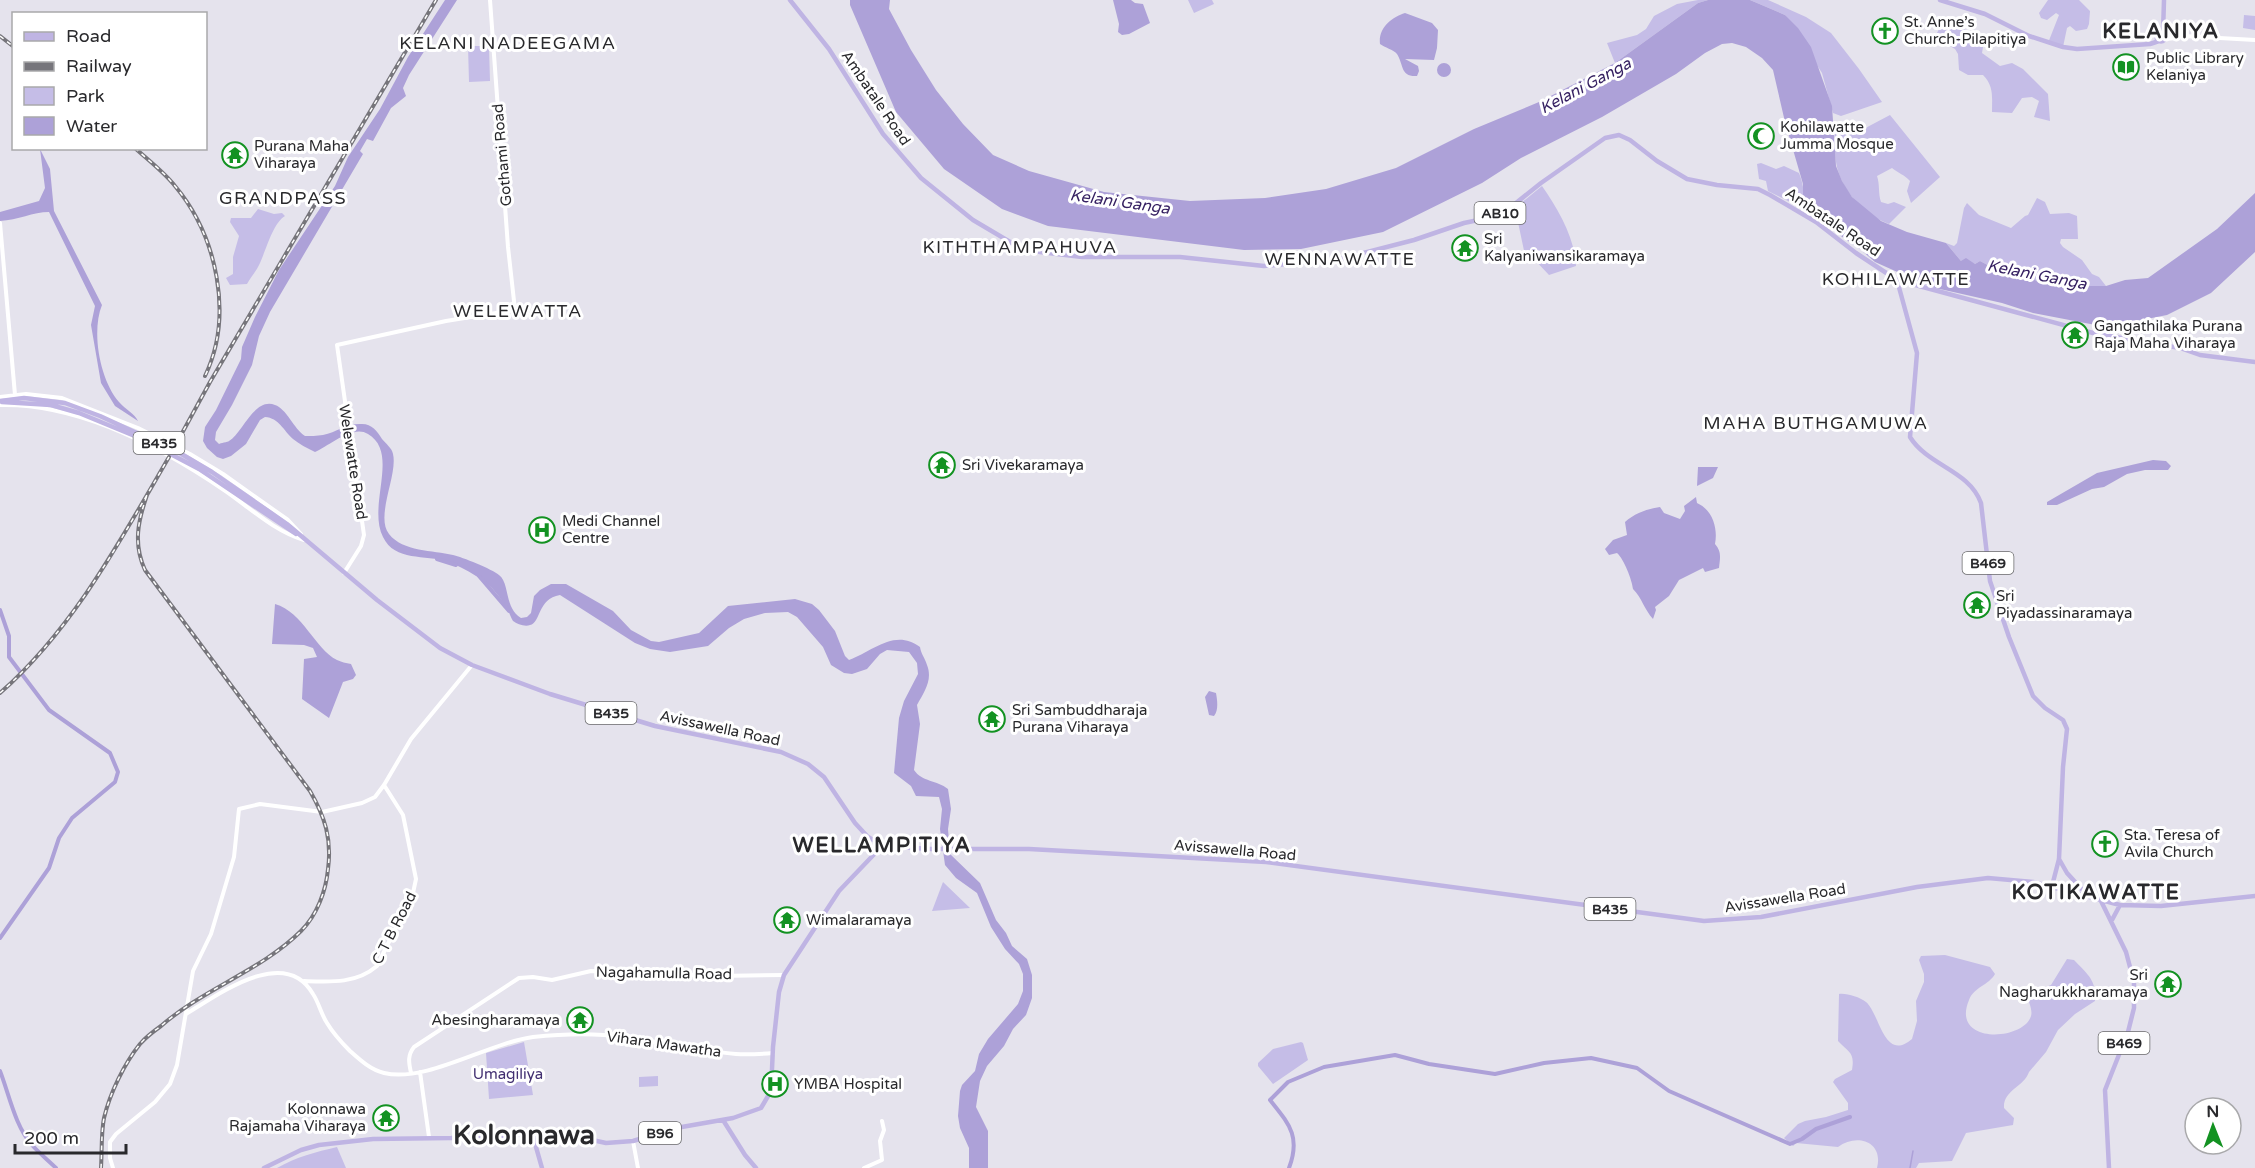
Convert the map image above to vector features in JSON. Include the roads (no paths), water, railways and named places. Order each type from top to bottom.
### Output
[{"type":"main road","name":"Ambatale Road","points":[[790,0],[829,49],[883,134],[916,173],[973,220],[1009,241],[1033,250],[1082,257],[1180,257],[1264,266],[1336,260],[1488,218],[1511,207],[1605,138],[1619,135],[1687,179],[1758,189],[1770,195],[1816,222],[1856,253],[1897,280],[2082,330],[2180,348],[2200,355],[2255,362]]},
{"type":"main road","points":[[1940,0],[1986,14],[2029,36],[2063,47],[2087,48],[2150,44],[2159,41],[2162,35],[2164,0]]},
{"type":"main road","points":[[2140,44],[2162,35]]},
{"type":"main road","name":"B469","points":[[1897,280],[1917,353],[1910,437],[1930,457],[1970,483],[1978,493],[1991,585],[2009,637],[2033,696],[2059,717],[2066,726],[2059,859]]},
{"type":"main road","name":"Avissawella Road","points":[[0,401],[32,398],[65,403],[144,435],[212,472],[287,524],[344,573],[440,648],[472,665],[550,694],[655,726],[781,752],[808,764],[824,777],[855,823],[867,836],[882,846],[931,849],[1029,849],[1266,862],[1704,921],[1761,916],[1917,887],[1974,879],[2016,879],[2052,886],[2120,905],[2161,906],[2255,896]]},
{"type":"main road","name":"B96","points":[[264,1168],[301,1150],[318,1145],[373,1139],[532,1133],[560,1133],[606,1143],[633,1141],[676,1128],[754,1112],[765,1104],[771,1091],[772,1053],[779,992],[784,975],[839,891],[882,846]]},
{"type":"main road","points":[[2052,886],[2059,859]]},
{"type":"main road","points":[[2059,859],[2067,873],[2087,896]]},
{"type":"main road","name":"B469","points":[[2101,901],[2112,920],[2132,968],[2135,994],[2128,1032],[2105,1090],[2109,1168]]},
{"type":"main road","points":[[2112,920],[2120,905]]},
{"type":"main road","points":[[732,1132],[733,1118]]},
{"type":"main road","points":[[723,1120],[756,1168]]},
{"type":"main road","points":[[532,1133],[542,1168]]},
{"type":"street","name":"Gothami Road","points":[[337,345],[454,320],[515,310],[508,247],[490,0]]},
{"type":"street","points":[[2162,35],[2255,39]]},
{"type":"street","points":[[0,223],[15,395]]},
{"type":"street","name":"Welewatte Road","points":[[337,345],[346,424],[364,535],[361,546],[344,573]]},
{"type":"street","points":[[0,401],[15,395],[36,394],[75,402],[128,424],[190,454],[223,474],[288,520],[304,540]]},
{"type":"street","points":[[0,401],[69,413],[127,436],[183,465],[284,532],[304,540]]},
{"type":"street","points":[[183,465],[190,454]]},
{"type":"street","points":[[113,1168],[110,1158],[110,1142],[116,1134],[155,1102],[170,1084],[177,1065],[193,971],[212,934],[234,857],[239,809],[260,804],[322,812],[362,803],[375,797],[411,739],[472,665]]},
{"type":"street","name":"C T B Road","points":[[304,981],[339,982],[370,972],[377,966],[413,893],[416,879],[407,828],[403,814],[384,785]]},
{"type":"street","name":"Nagahamulla Road","points":[[411,1073],[409,1053],[414,1047],[519,978],[533,977],[552,980],[591,971],[706,976],[784,975]]},
{"type":"street","points":[[186,1014],[235,986],[260,975],[271,972],[285,973],[304,981]]},
{"type":"street","name":"Vihara Mawatha","points":[[304,981],[313,994],[327,1024],[358,1058],[381,1073],[395,1075],[420,1072],[533,1037],[592,1035],[624,1037],[737,1054],[772,1053]]},
{"type":"street","points":[[420,1072],[429,1137]]},
{"type":"street","points":[[864,1168],[881,1161],[880,1141],[884,1130],[882,1121]]},
{"type":"street","points":[[633,1141],[638,1168]]},
{"type":"water","points":[[445,0],[457,0],[409,75],[403,88],[406,96],[391,108],[373,141],[367,139],[360,151],[363,154],[270,312],[259,336],[252,365],[216,432],[215,440],[219,444],[229,441],[255,411],[268,404],[283,410],[305,436],[323,435],[347,426],[366,424],[376,431],[393,454],[393,473],[384,517],[389,534],[395,540],[410,547],[457,556],[495,572],[505,584],[512,608],[521,618],[531,613],[534,596],[540,590],[551,584],[566,584],[613,611],[631,630],[651,641],[659,642],[699,633],[728,606],[795,599],[812,604],[819,610],[835,631],[845,656],[849,660],[893,640],[911,642],[920,647],[929,676],[927,686],[917,705],[920,724],[914,770],[921,777],[948,789],[951,809],[948,829],[950,854],[980,883],[996,920],[1012,946],[1027,959],[1032,975],[1032,998],[1026,1015],[1013,1029],[1004,1046],[987,1066],[980,1081],[976,1107],[988,1131],[988,1168],[969,1168],[969,1148],[960,1128],[958,1116],[960,1091],[962,1085],[975,1071],[979,1054],[988,1039],[1018,1004],[1023,991],[1023,974],[1019,964],[1005,949],[991,927],[977,893],[956,878],[945,865],[940,829],[942,809],[939,797],[916,796],[911,786],[894,773],[899,718],[904,701],[918,674],[917,663],[909,652],[887,650],[880,654],[867,669],[852,674],[844,673],[831,665],[823,647],[797,617],[788,612],[765,613],[744,619],[729,628],[708,646],[670,652],[650,649],[635,643],[560,595],[547,601],[534,623],[528,626],[521,625],[513,621],[499,596],[480,578],[451,563],[403,554],[388,545],[379,524],[378,510],[383,467],[382,454],[377,443],[368,434],[355,432],[348,434],[315,452],[293,439],[277,422],[265,417],[260,420],[246,444],[231,456],[223,459],[217,457],[203,441],[205,427],[241,359],[242,347],[279,270],[335,186],[348,157],[380,109],[408,57]]},
{"type":"water","name":"Kelani Ganga","points":[[850,0],[890,0],[889,9],[936,90],[963,124],[993,155],[1029,171],[1104,192],[1190,201],[1265,198],[1326,189],[1396,168],[1474,129],[1539,102],[1615,63],[1698,3],[1708,0],[1750,0],[1785,15],[1798,28],[1811,47],[1832,106],[1836,166],[1852,197],[1881,221],[1907,232],[1946,243],[1961,261],[1966,258],[1975,264],[1980,261],[2003,273],[2004,270],[2009,274],[2022,274],[2039,283],[2047,278],[2058,287],[2073,282],[2087,286],[2106,286],[2125,280],[2148,278],[2217,229],[2255,193],[2255,252],[2211,293],[2167,315],[2106,327],[2033,313],[2002,303],[1931,287],[1875,262],[1815,218],[1803,203],[1803,184],[1773,70],[1762,58],[1746,47],[1732,43],[1722,44],[1705,53],[1676,74],[1602,117],[1521,158],[1482,183],[1383,232],[1301,249],[1244,250],[1048,226],[1002,209],[944,169],[896,112],[850,5]]},
{"type":"water","points":[[1113,0],[1131,0],[1143,4],[1150,23],[1129,34],[1122,35],[1118,32],[1119,24]]},
{"type":"water","points":[[1405,13],[1432,23],[1438,30],[1434,60],[1405,59],[1418,66],[1417,76],[1408,75],[1403,70],[1397,54],[1380,44],[1381,33],[1387,24],[1395,17]]},
{"type":"water","points":[[1441,63],[1447,63],[1451,70],[1447,77],[1441,77],[1437,73],[1437,67]]},
{"type":"water","points":[[40,150],[50,169],[54,211],[102,305],[97,328],[102,369],[112,393],[138,421],[115,406],[101,383],[91,325],[95,306],[49,212],[0,221],[0,212],[39,201],[45,188]]},
{"type":"water","points":[[2153,460],[2166,461],[2171,466],[2168,470],[2145,470],[2127,474],[2104,487],[2092,489],[2057,505],[2047,505],[2047,502],[2097,473]]},
{"type":"water","points":[[1698,467],[1718,467],[1713,478],[1697,486]]},
{"type":"water","points":[[1696,497],[1697,503],[1707,510],[1713,520],[1716,532],[1715,544],[1720,555],[1719,568],[1705,572],[1703,568],[1679,580],[1669,596],[1655,607],[1653,619],[1633,589],[1620,556],[1617,553],[1609,555],[1605,549],[1613,540],[1627,535],[1625,522],[1633,516],[1660,507],[1664,513],[1680,519],[1685,511],[1684,506]]},
{"type":"water","points":[[275,604],[285,608],[301,622],[329,655],[351,664],[356,675],[353,679],[343,682],[329,718],[302,699],[304,659],[317,657],[313,648],[304,645],[272,644]]},
{"type":"water","points":[[1209,691],[1216,693],[1217,708],[1214,716],[1209,715],[1205,697]]},
{"type":"waterway","points":[[437,559],[456,565]]},
{"type":"waterway","points":[[479,576],[509,611]]},
{"type":"waterway","points":[[0,610],[9,636],[9,657],[49,710],[110,753],[118,772],[115,782],[72,818],[59,838],[49,868],[0,938]]},
{"type":"waterway","points":[[1289,1168],[1294,1147],[1291,1131],[1270,1100],[1288,1082],[1324,1067],[1395,1055],[1429,1064],[1495,1074],[1544,1063],[1591,1058],[1637,1068],[1669,1091],[1790,1144],[1816,1129],[1850,1117]]},
{"type":"waterway","points":[[0,1071],[21,1129],[32,1145],[56,1168]]},
{"type":"waterway","points":[[1910,1168],[1913,1151]]},
{"type":"railway","points":[[175,446],[210,382],[436,0]]},
{"type":"railway","points":[[0,36],[12,45]]},
{"type":"railway","points":[[137,150],[161,171],[190,206],[211,252],[217,277],[218,328],[214,353],[205,376]]},
{"type":"railway","points":[[0,693],[26,668],[73,612],[113,552],[169,457]]},
{"type":"railway","points":[[101,1168],[104,1118],[118,1079],[128,1060],[147,1037],[177,1013],[269,957],[307,925],[320,902],[327,877],[329,858],[326,828],[310,791],[145,570],[139,551],[138,532],[147,495]]},
{"type":"place","name":"St. Anne’s Church-Pilapitiya","points":[[1885,31]]},
{"type":"place","name":"Public Library Kelaniya","points":[[2126,67]]},
{"type":"place","name":"Kohilawatte Jumma Mosque","points":[[1761,136]]},
{"type":"place","name":"Purana Maha Viharaya","points":[[235,155]]},
{"type":"place","name":"Sri Kalyaniwansikaramaya","points":[[1465,248]]},
{"type":"place","name":"Gangathilaka Purana Raja Maha Viharaya","points":[[2075,335]]},
{"type":"place","name":"Sri Vivekaramaya","points":[[942,465]]},
{"type":"place","name":"Medi Channel Centre","points":[[542,530]]},
{"type":"place","name":"Sri Piyadassinaramaya","points":[[1977,605]]},
{"type":"place","name":"Sri Sambuddharaja Purana Viharaya","points":[[992,719]]},
{"type":"place","name":"Sta. Teresa of Avila Church","points":[[2105,844]]},
{"type":"place","name":"Wimalaramaya","points":[[787,920]]},
{"type":"place","name":"Sri Nagharukkharamaya","points":[[2168,984]]},
{"type":"place","name":"Abesingharamaya","points":[[580,1020]]},
{"type":"place","name":"YMBA Hospital","points":[[775,1084]]},
{"type":"place","name":"Kolonnawa Rajamaha Viharaya","points":[[386,1118]]},
{"type":"district","name":"KELANIYA","points":[[2161,31]]},
{"type":"district","name":"KELANI NADEEGAMA","points":[[508,43]]},
{"type":"district","name":"GRANDPASS","points":[[283,198]]},
{"type":"district","name":"KITHTHAMPAHUVA","points":[[1020,247]]},
{"type":"district","name":"WENNAWATTE","points":[[1340,259]]},
{"type":"district","name":"KOHILAWATTE","points":[[1896,279]]},
{"type":"district","name":"WELEWATTA","points":[[518,311]]},
{"type":"district","name":"MAHA BUTHGAMUWA","points":[[1816,423]]},
{"type":"district","name":"WELLAMPITIYA","points":[[882,845]]},
{"type":"district","name":"KOTIKAWATTE","points":[[2096,892]]},
{"type":"district","name":"Kolonnawa","points":[[524,1135]]},
{"type":"park label","name":"Umagiliya","points":[[508,1074]]}]
